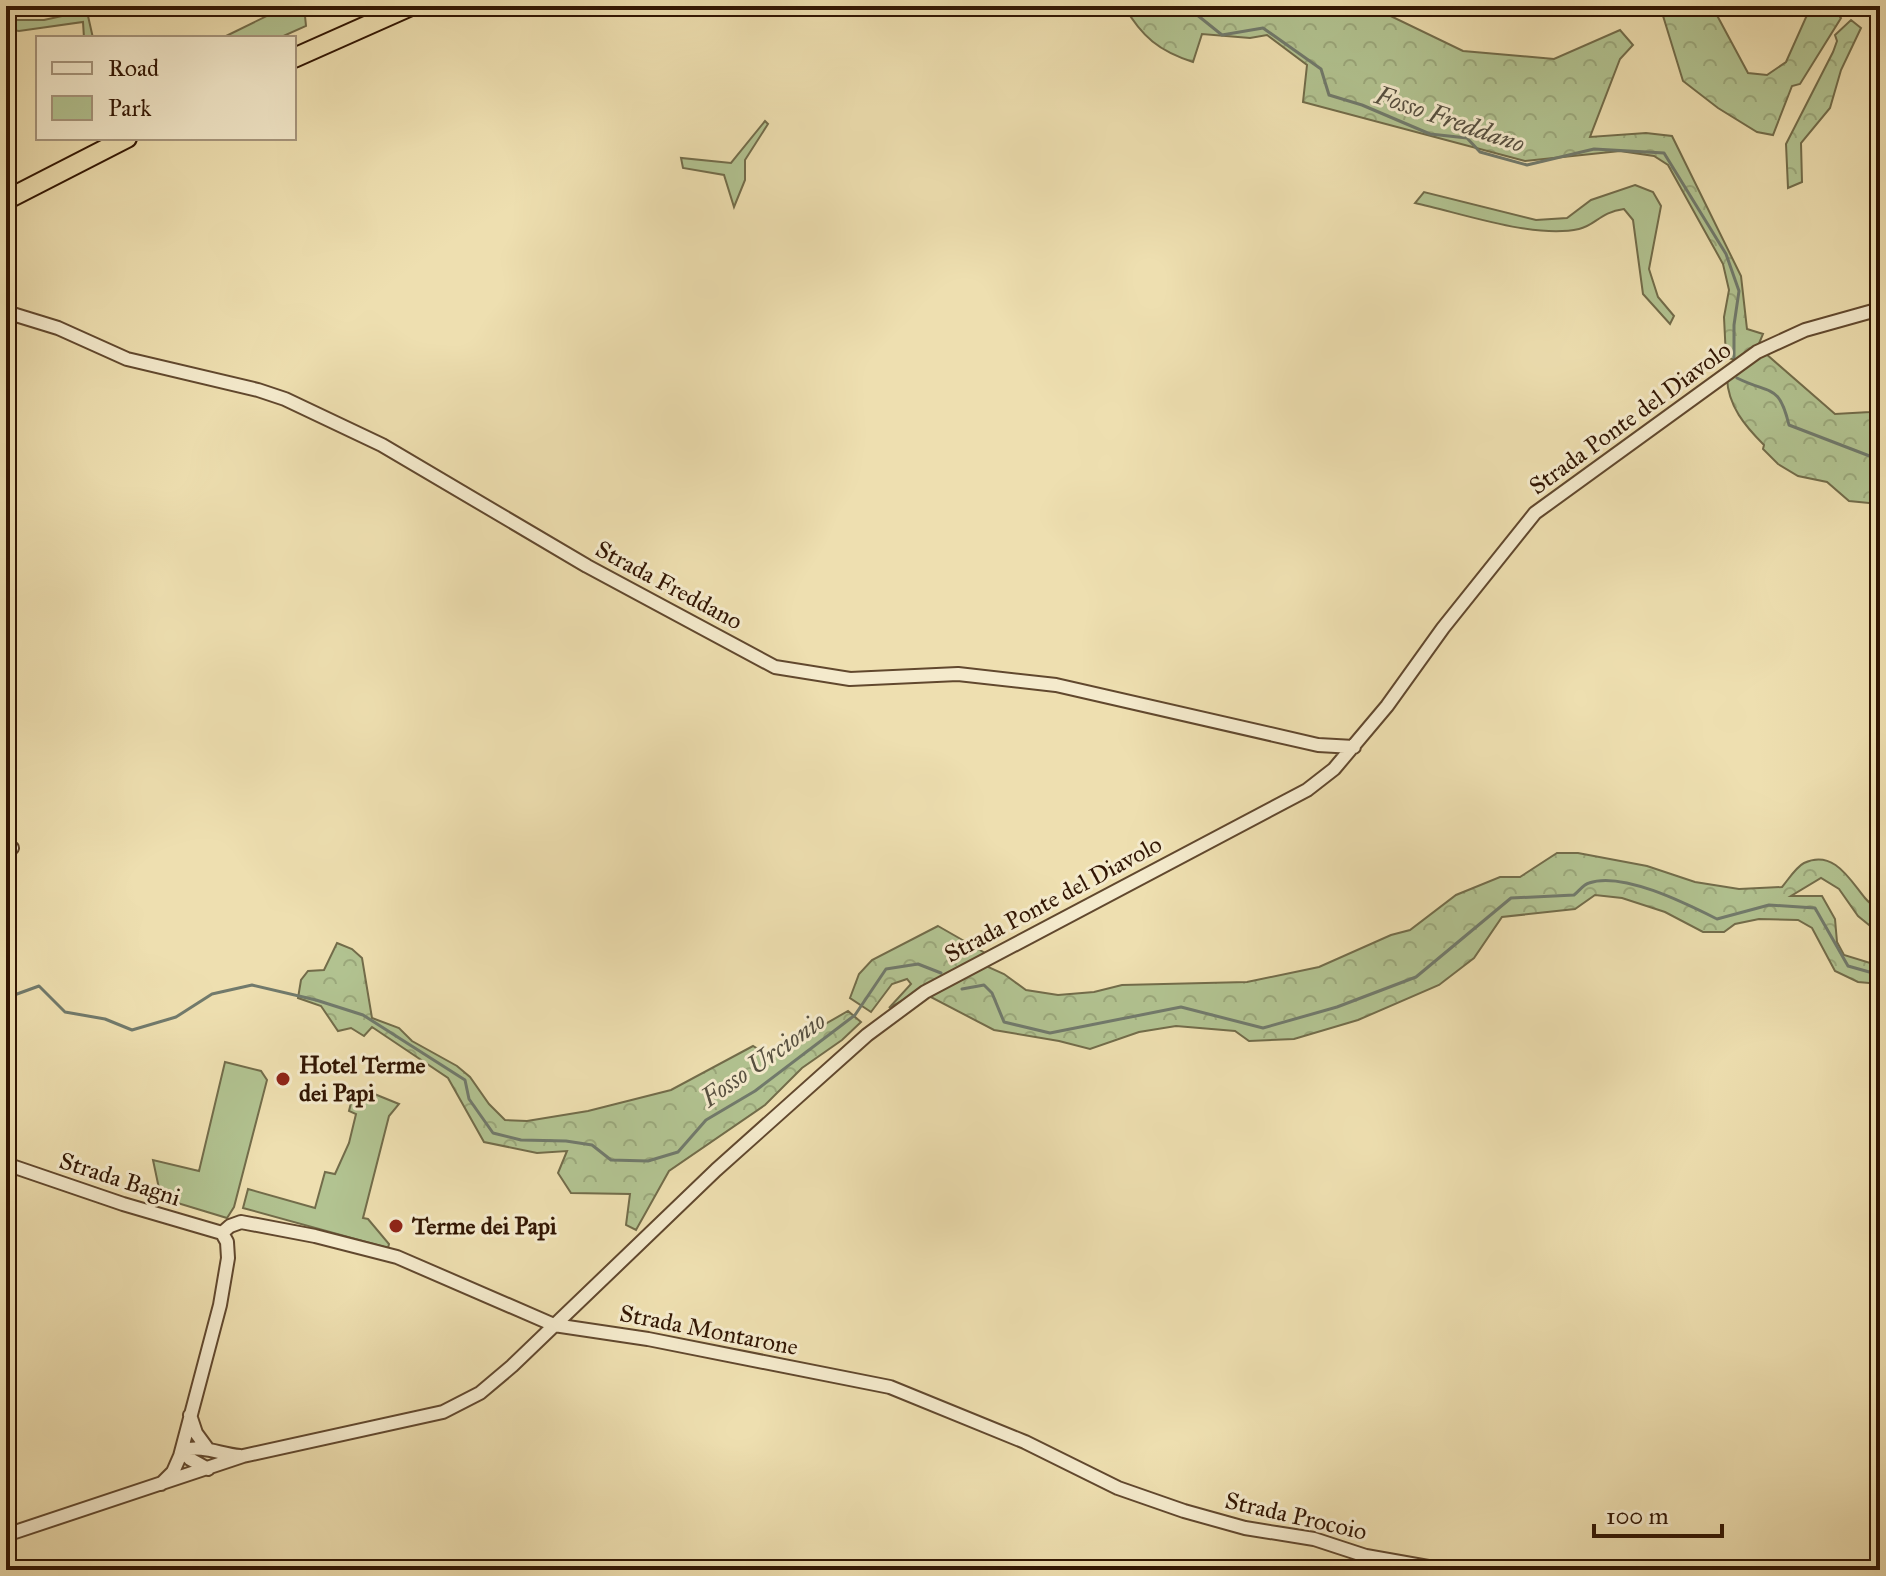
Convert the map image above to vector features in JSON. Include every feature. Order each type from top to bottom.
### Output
[{"type":"highway","points":[[296,45],[383,6]]},
{"type":"highway","points":[[296,57],[411,6]]},
{"type":"highway","points":[[6,188],[100,140]]},
{"type":"highway","points":[[6,200],[123,140]]},
{"type":"street","name":"Strada Ponte del Diavolo","points":[[6,1535],[243,1456],[443,1412],[480,1393],[716,1170],[867,1035],[925,992],[1307,790],[1334,769],[1535,513],[1757,352],[1805,330],[1880,309]]},
{"type":"street","name":"Strada Freddano","points":[[6,312],[58,328],[127,359],[285,399],[382,445],[587,566],[775,667],[850,679],[958,674],[1056,685],[1318,745],[1354,747]]},
{"type":"street","name":"Strada Bagni","points":[[6,1164],[123,1204],[222,1233]]},
{"type":"street","name":"Strada Montarone","points":[[222,1233],[241,1222],[254,1222],[397,1257],[554,1325],[648,1339],[890,1387],[1025,1442],[1118,1488],[1184,1511]]},
{"type":"street","points":[[160,1486],[173,1472],[182,1450],[220,1305],[228,1258],[227,1242],[222,1233]]},
{"type":"street","points":[[190,1415],[196,1433],[207,1448]]},
{"type":"street","points":[[182,1450],[207,1448],[227,1455],[243,1456]]},
{"type":"street","points":[[182,1450],[197,1464],[208,1469]]},
{"type":"street","name":"Strada Procoio","points":[[1184,1511],[1245,1528],[1314,1539],[1366,1556],[1445,1570]]},
{"type":"green space","points":[[287,6],[304,6],[306,26],[284,36],[226,36]]},
{"type":"green space","points":[[1124,6],[1370,6],[1463,51],[1554,59],[1620,30],[1633,45],[1620,59],[1590,137],[1646,133],[1672,136],[1741,276],[1747,329],[1763,334],[1758,346],[1738,360],[1726,358],[1724,317],[1729,290],[1723,264],[1668,165],[1654,156],[1620,151],[1525,161],[1303,102],[1307,65],[1267,35],[1250,38],[1202,34],[1193,62],[1152,42]]},
{"type":"green space","points":[[1660,6],[1712,6],[1748,73],[1767,75],[1786,62],[1807,15],[1831,6],[1841,18],[1800,84],[1792,86],[1773,135],[1757,132],[1683,81]]},
{"type":"green space","points":[[71,14],[88,16],[93,36],[84,36],[83,22],[19,31],[6,29],[6,20],[44,20]]},
{"type":"green space","points":[[1851,20],[1861,28],[1841,70],[1830,108],[1801,143],[1802,182],[1788,188],[1786,144],[1833,52],[1837,41],[1835,35]]},
{"type":"green space","points":[[765,121],[768,124],[745,160],[745,180],[734,207],[724,175],[683,168],[681,158],[731,163]]},
{"type":"green space","points":[[1635,185],[1653,192],[1661,206],[1649,269],[1658,297],[1674,316],[1670,324],[1643,294],[1633,220],[1624,209],[1609,213],[1579,229],[1541,231],[1415,203],[1424,192],[1536,220],[1567,218],[1591,200]]},
{"type":"green space","points":[[1765,353],[1835,414],[1880,409],[1880,495],[1869,503],[1849,501],[1827,482],[1798,476],[1778,464],[1763,449],[1764,445],[1744,423],[1734,406],[1727,378]]},
{"type":"green space","points":[[1557,853],[1578,853],[1647,866],[1695,882],[1739,889],[1782,887],[1804,863],[1824,860],[1833,863],[1847,875],[1868,902],[1880,910],[1880,934],[1858,916],[1839,889],[1821,878],[1791,896],[1822,896],[1835,919],[1837,942],[1844,955],[1880,966],[1880,984],[1858,982],[1835,971],[1812,928],[1798,920],[1759,919],[1735,924],[1724,932],[1703,932],[1665,912],[1622,898],[1595,895],[1575,909],[1502,917],[1474,958],[1439,985],[1358,1020],[1294,1039],[1249,1041],[1235,1031],[1176,1026],[1139,1032],[1090,1049],[994,1030],[925,994],[984,965],[1004,974],[1026,990],[1058,995],[1094,992],[1122,985],[1247,982],[1319,967],[1391,935],[1410,930],[1456,895],[1500,877],[1520,877]]},
{"type":"green space","points":[[938,926],[985,953],[889,1008],[911,984],[907,979],[892,984],[871,1012],[850,998],[859,974],[872,960]]},
{"type":"green space","points":[[337,943],[352,949],[362,958],[372,1018],[399,1028],[412,1041],[457,1066],[470,1077],[505,1120],[527,1121],[588,1111],[671,1090],[753,1046],[769,1056],[848,1011],[861,1022],[842,1040],[802,1068],[765,1105],[669,1171],[636,1230],[626,1225],[630,1194],[571,1193],[558,1173],[567,1151],[537,1153],[484,1142],[448,1078],[372,1027],[364,1036],[351,1028],[338,1031],[321,1006],[298,998],[301,980],[308,971],[324,970]]},
{"type":"green space","points":[[225,1062],[261,1071],[267,1080],[234,1207],[227,1218],[161,1198],[153,1160],[199,1171]]},
{"type":"green space","points":[[367,1091],[399,1104],[389,1116],[363,1218],[368,1219],[389,1244],[388,1248],[243,1208],[248,1189],[315,1208],[325,1172],[335,1174],[349,1143],[356,1114],[349,1111],[353,1095],[365,1098]]},
{"type":"waterway","name":"Fosso Freddano","points":[[1186,6],[1222,35],[1263,28],[1321,69],[1329,95],[1362,105],[1430,134],[1467,138],[1480,152],[1527,165],[1594,149],[1664,153],[1726,254],[1739,291],[1734,325],[1734,358]]},
{"type":"waterway","name":"Fosso Freddano","points":[[1737,378],[1777,396],[1789,425],[1880,460]]},
{"type":"waterway","points":[[962,989],[984,985],[992,993],[1004,1022],[1050,1033],[1181,1007],[1263,1028],[1337,1007],[1416,977],[1511,898],[1574,895],[1587,884],[1603,880],[1654,891],[1717,919],[1769,905],[1815,908],[1848,966],[1880,975]]},
{"type":"waterway","name":"Fosso Urcionio","points":[[6,998],[39,986],[65,1012],[105,1019],[132,1030],[176,1017],[212,994],[252,985],[316,1000],[363,1015],[465,1080],[469,1099],[493,1133],[521,1140],[592,1145],[611,1160],[648,1161],[678,1152],[706,1120],[755,1091],[855,1015],[886,969],[918,964],[941,973]]},
{"type":"place","name":"Hotel Terme dei Papi","points":[[283,1079]]},
{"type":"place","name":"Terme dei Papi","points":[[396,1226]]}]
